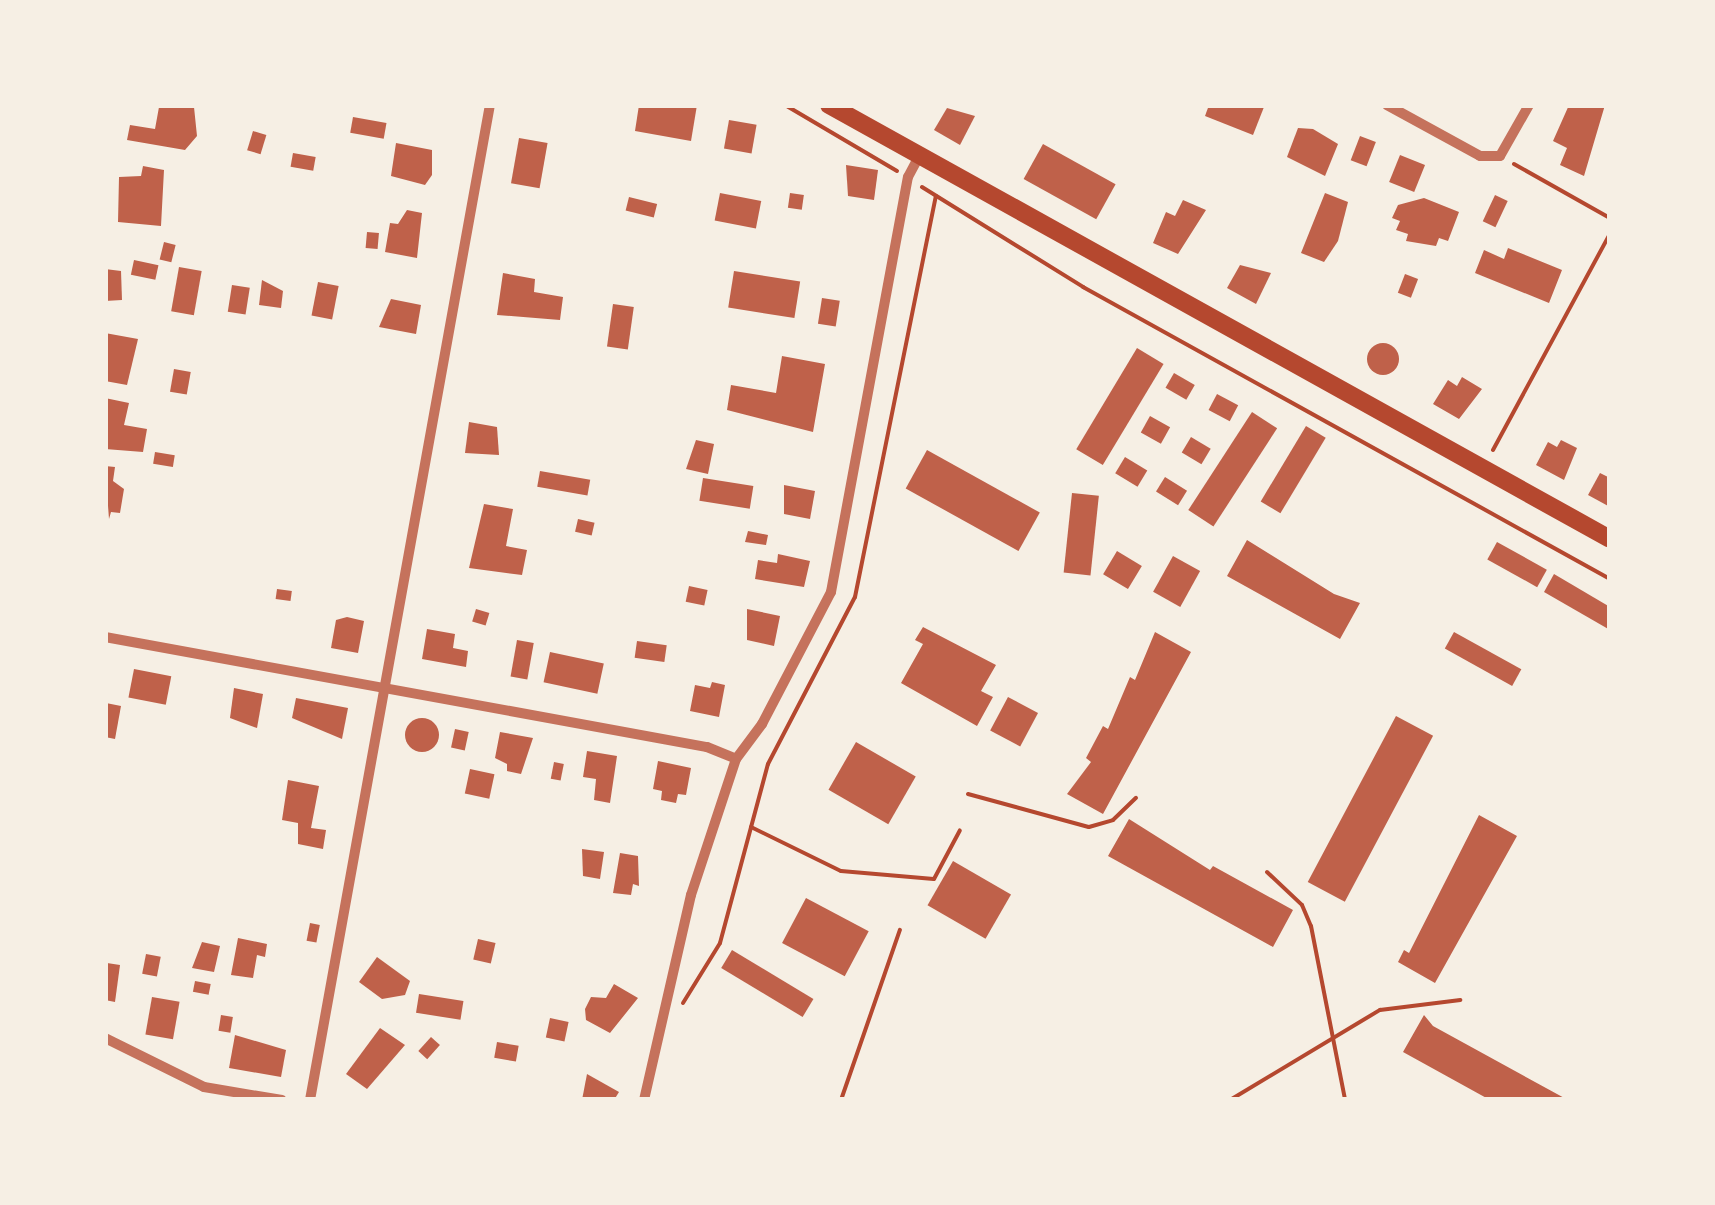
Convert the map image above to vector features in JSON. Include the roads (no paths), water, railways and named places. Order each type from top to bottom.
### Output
[{"type":"main road","points":[[828,105],[1610,539]]},
{"type":"street","points":[[310,1100],[490,105]]},
{"type":"street","points":[[1386,105],[1480,156],[1500,156],[1529,105]]},
{"type":"street","points":[[644,1100],[691,895],[736,759],[762,724],[831,592],[908,177],[919,156]]},
{"type":"street","points":[[105,637],[707,747],[736,759]]},
{"type":"street","points":[[105,1038],[204,1087],[282,1100]]}]
